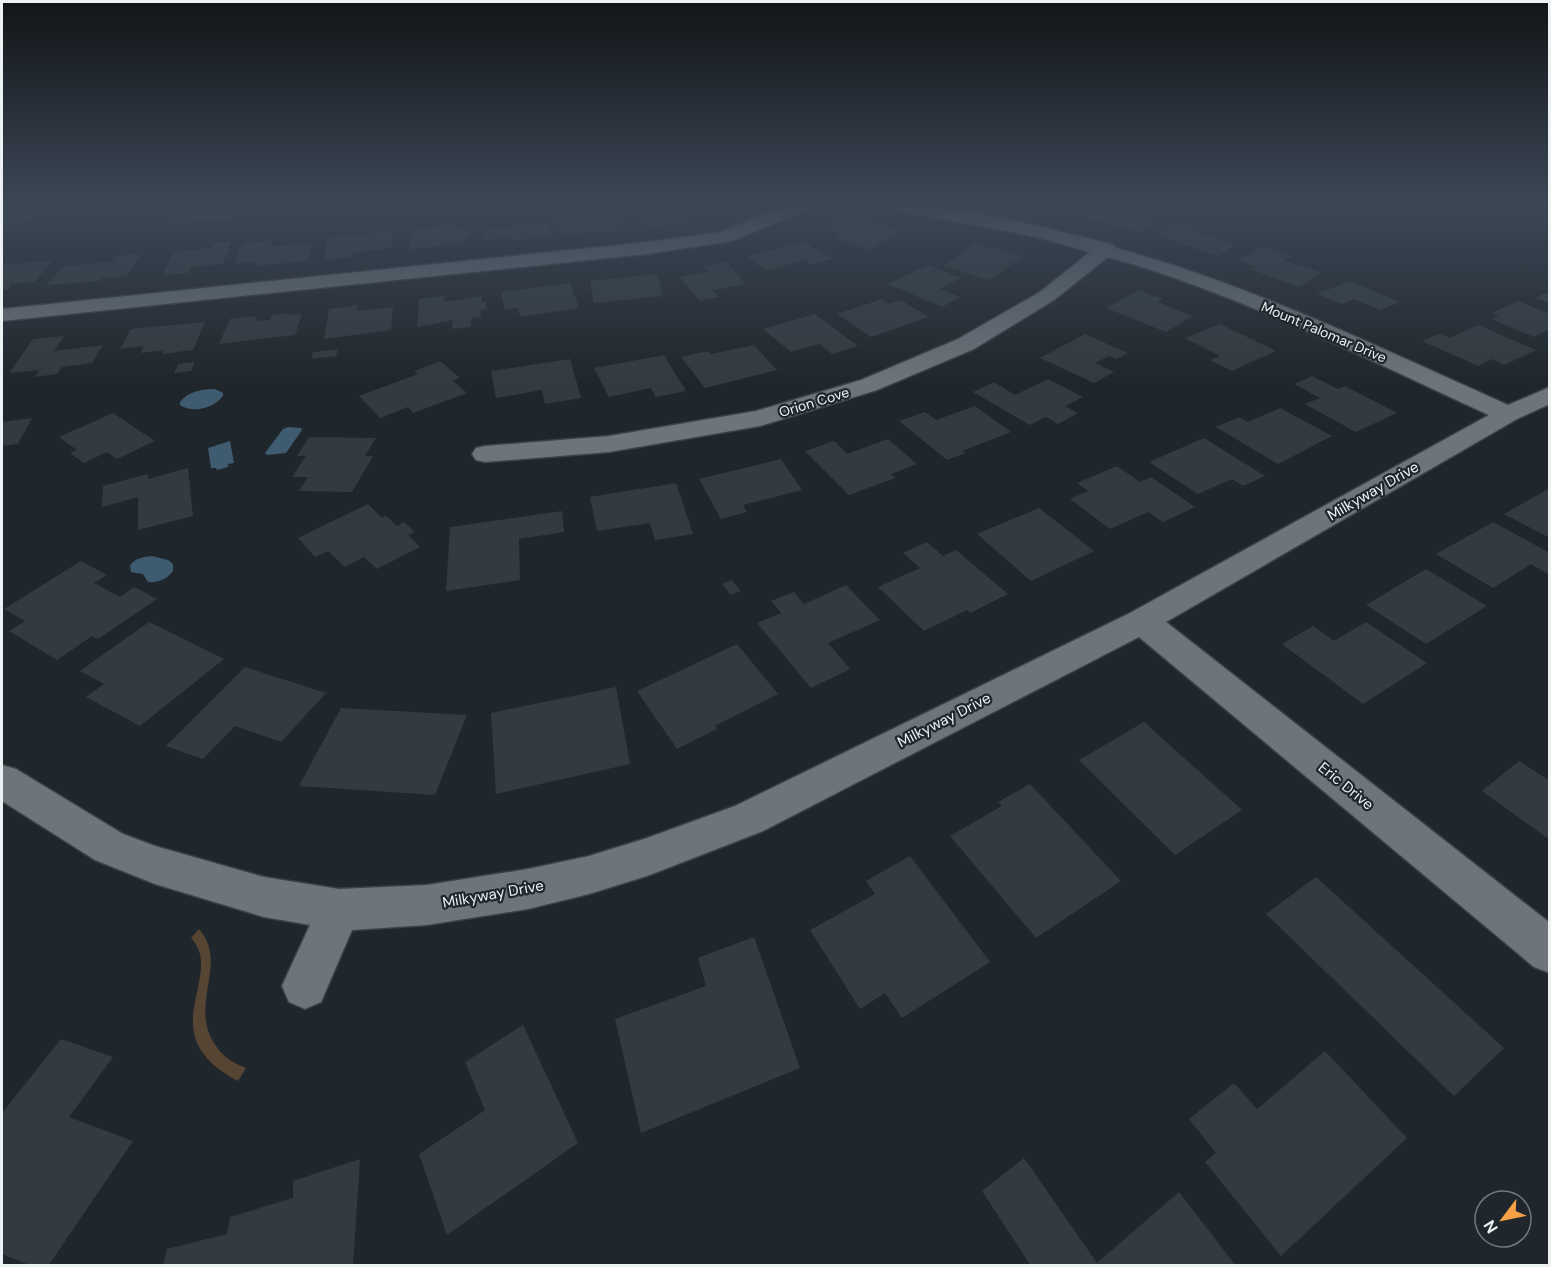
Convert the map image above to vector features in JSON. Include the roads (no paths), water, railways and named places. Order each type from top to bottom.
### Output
[{"type":"street","points":[[2,315],[501,263]]},
{"type":"street","name":"Orion Cove","points":[[485,454],[609,444],[748,420],[869,385],[966,344],[1047,296],[1089,263]]},
{"type":"street","name":"Mount Palomar Drive","points":[[1152,263],[1312,326],[1508,414]]},
{"type":"street","name":"Milkyway Drive","points":[[2,781],[109,847],[155,865],[264,897],[339,910],[428,905],[528,890],[589,875],[689,843],[748,819],[1142,621],[1508,414],[1550,394]]},
{"type":"street","name":"Eric Drive","points":[[1142,621],[1550,951]]},
{"type":"street","points":[[305,986],[339,910]]},
{"type":"water","points":[[215,389],[223,393],[223,396],[214,404],[197,409],[180,405],[184,398],[192,393]]},
{"type":"water","points":[[288,427],[302,430],[286,453],[267,455],[265,453],[283,429]]},
{"type":"water","points":[[230,441],[234,463],[217,470],[211,468],[208,448]]},
{"type":"water","points":[[152,556],[168,560],[173,564],[171,574],[159,581],[148,582],[143,574],[131,572],[130,566],[134,561]]}]
